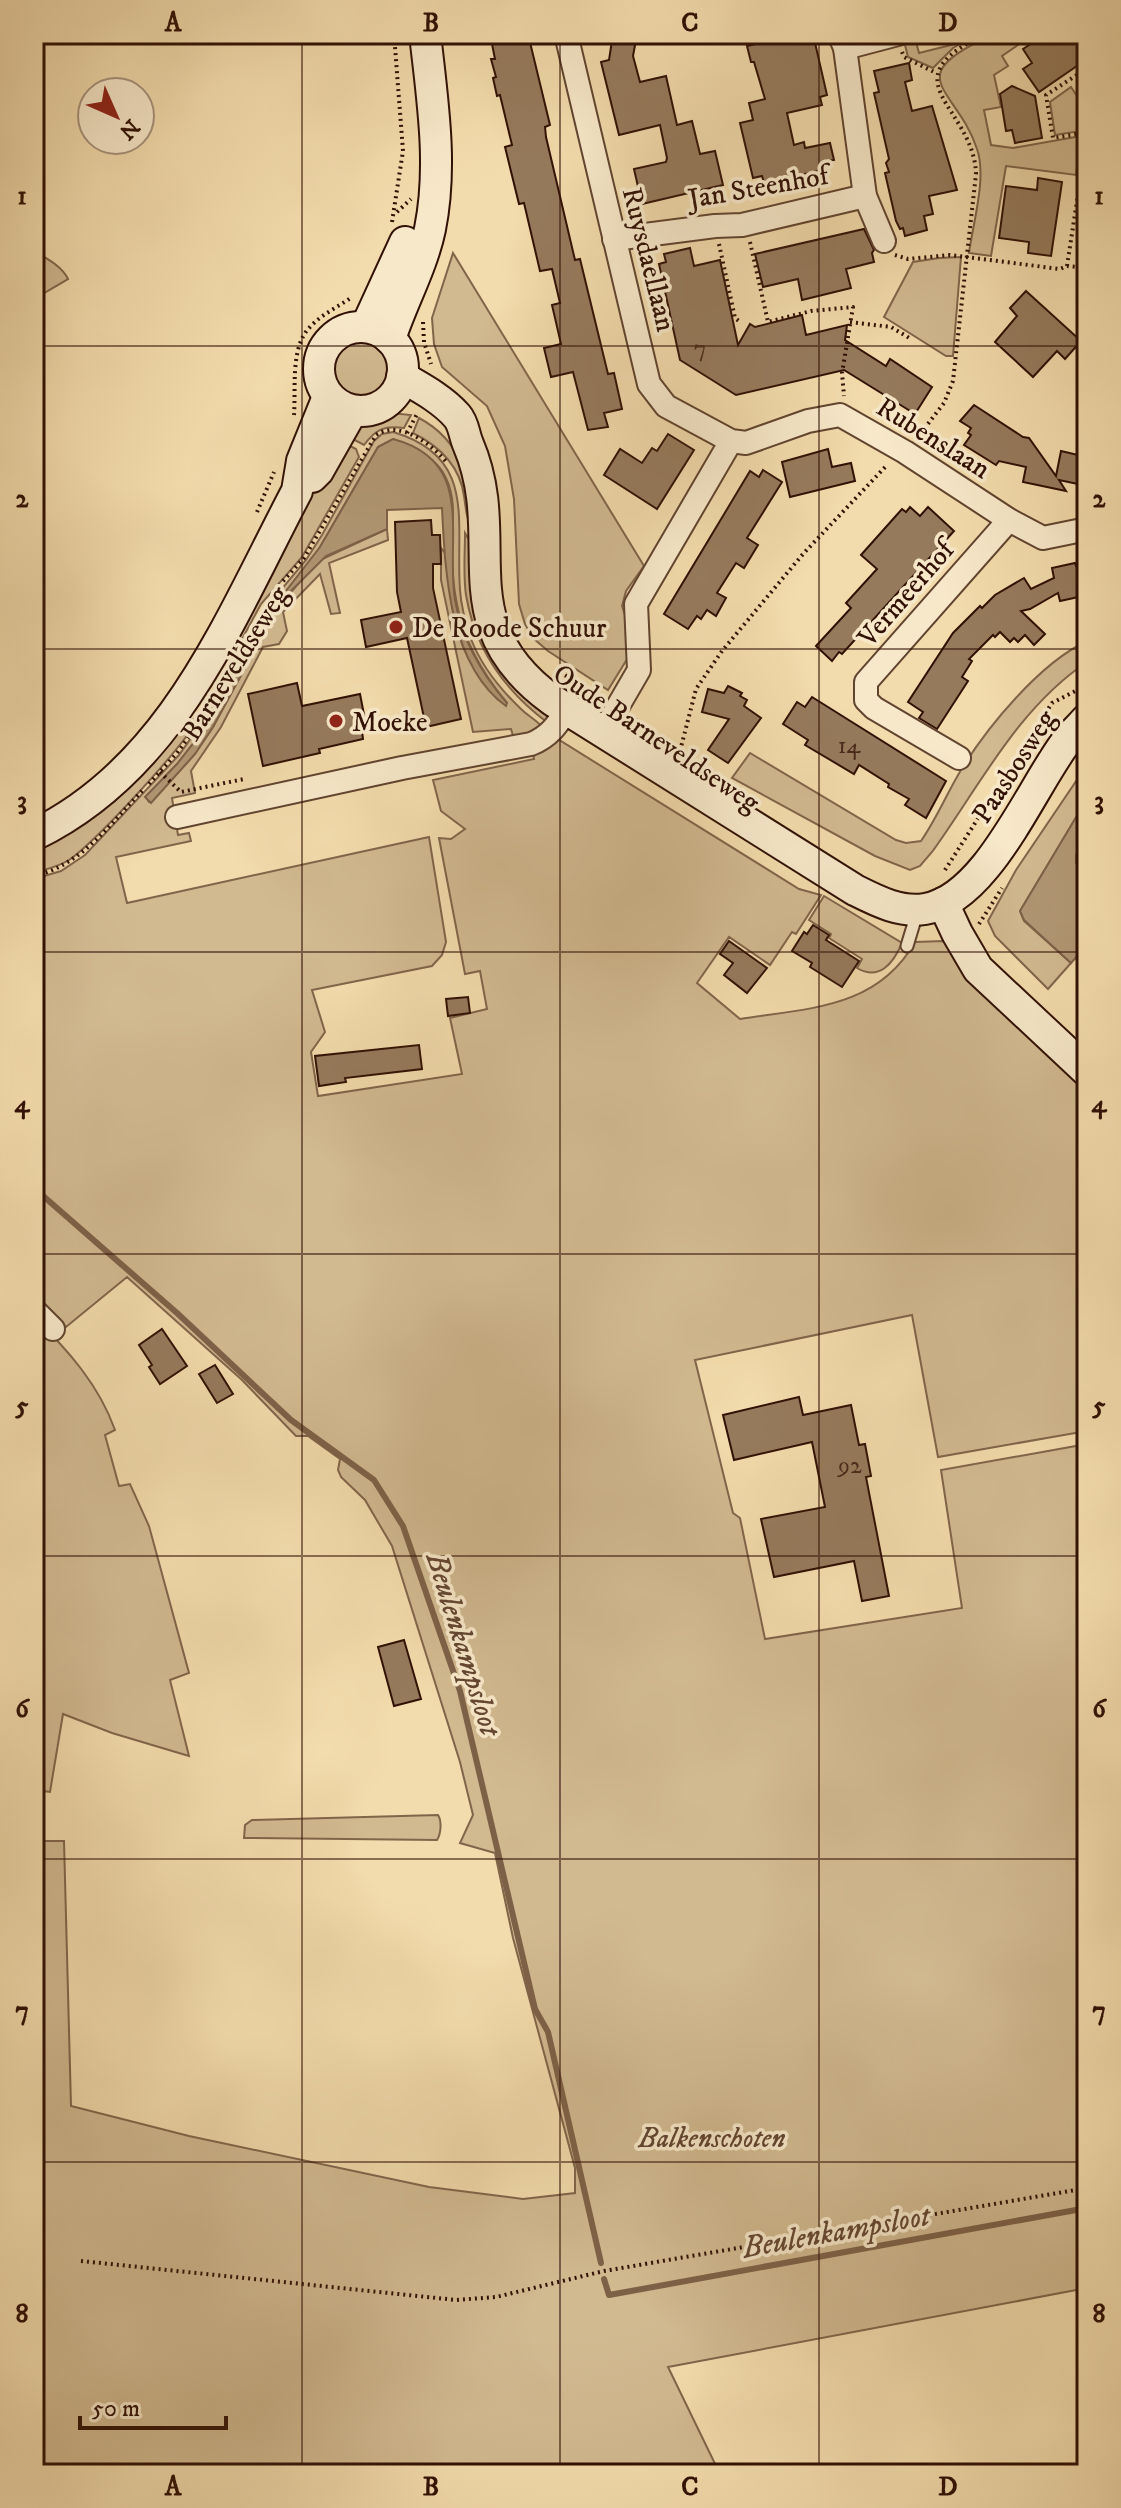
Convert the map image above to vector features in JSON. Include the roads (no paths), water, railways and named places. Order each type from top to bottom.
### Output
[{"type":"main road","points":[[378,333],[406,241],[405,204],[421,119],[413,34]]},
{"type":"main road","points":[[378,333],[425,247],[435,196],[436,142],[425,34]]},
{"type":"main road","points":[[350,328],[378,333],[402,359],[397,388],[370,411],[340,404],[319,380],[322,352],[341,331],[350,328]]},
{"type":"main road","name":"Oude Barneveldseweg","points":[[397,388],[466,441],[480,478],[484,589],[498,640],[520,673],[567,710],[610,720],[855,890],[900,908],[933,896]]},
{"type":"main road","name":"Barneveldseweg","points":[[34,835],[62,820],[112,785],[171,720],[206,665],[297,491],[302,461],[340,404]]},
{"type":"main road","name":"Paasbosweg","points":[[933,896],[973,882],[1067,740],[1087,719]]},
{"type":"main road","points":[[933,896],[978,969],[1087,1071]]},
{"type":"street","name":"Ruysdaellaan","points":[[566,34],[649,384],[666,406],[738,442]]},
{"type":"street","name":"Jan Steenhof","points":[[884,241],[865,196],[842,41],[898,34]]},
{"type":"street","name":"Jan Steenhof","points":[[614,239],[746,224],[865,196]]},
{"type":"street","name":"Rubenslaan","points":[[738,442],[840,415],[1043,538],[1087,529]]},
{"type":"street","points":[[610,720],[639,670],[636,604],[738,442]]},
{"type":"street","name":"Vermeerhof","points":[[959,758],[874,708],[866,700],[866,682],[1009,520]]},
{"type":"street","name":"Oude Barneveldseweg","points":[[177,817],[402,768],[531,744],[554,730],[567,710]]},
{"type":"street","points":[[34,1310],[53,1329]]},
{"type":"lane","points":[[907,946],[933,896]]},
{"type":"waterway","name":"Beulenkampsloot","points":[[34,1188],[177,1313],[291,1420],[374,1480],[403,1526],[460,1691],[535,2009],[548,2032],[601,2263]]},
{"type":"waterway","name":"Beulenkampsloot","points":[[604,2279],[609,2295],[1087,2208]]},
{"type":"place","name":"De Roode Schuur","points":[[396,627]]},
{"type":"place","name":"Moeke","points":[[336,721]]},
{"type":"park label","name":"Balkenschoten","points":[[712,2137]]}]
